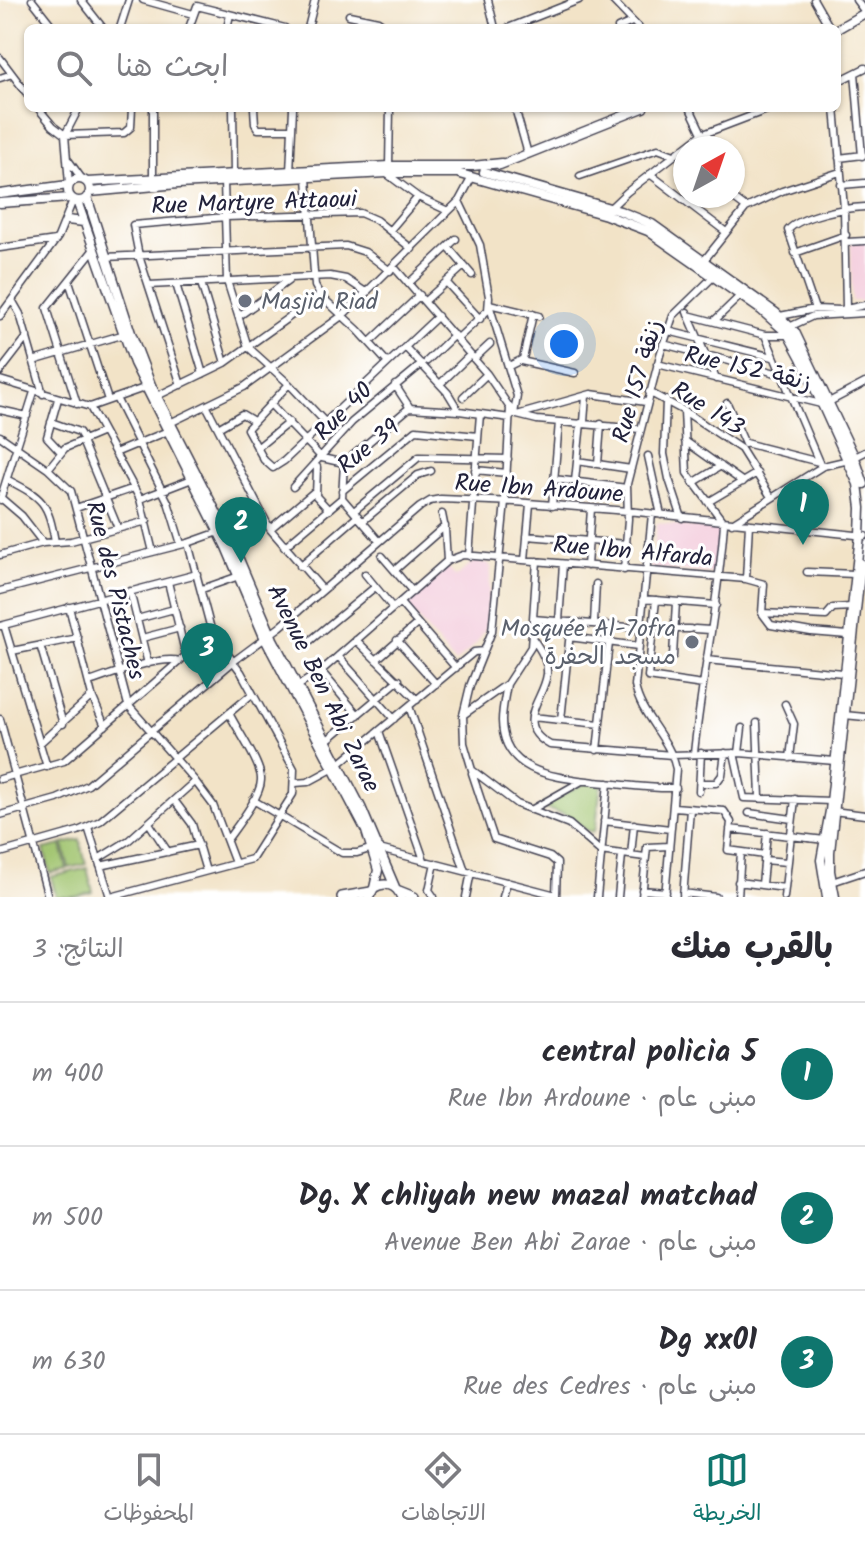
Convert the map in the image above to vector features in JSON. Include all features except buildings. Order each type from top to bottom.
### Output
[{"type":"highway","points":[[342,897],[371,892]]},
{"type":"highway","points":[[399,892],[414,897]]},
{"type":"main road","points":[[841,27],[865,12]]},
{"type":"main road","points":[[478,172],[633,112]]},
{"type":"main road","points":[[0,203],[73,200],[88,195],[388,169]]},
{"type":"main road","points":[[0,194],[68,184],[73,179],[153,179],[388,169],[478,172],[607,211],[702,263],[780,316],[827,404],[865,492]]},
{"type":"main road","name":"Avenue Ben Abi Zarae","points":[[85,180],[99,255]]},
{"type":"main road","name":"Avenue Ben Abi Zarae","points":[[68,184],[99,255],[148,386],[233,545],[268,637],[298,686],[336,766]]},
{"type":"main road","points":[[67,220],[84,222]]},
{"type":"main road","points":[[702,263],[714,276],[790,331]]},
{"type":"main road","name":"Avenue Ben Abi Zarae","points":[[169,427],[268,637],[399,892]]},
{"type":"main road","points":[[835,897],[830,852],[835,761],[857,625],[863,535],[860,491],[852,459]]},
{"type":"main road","points":[[857,625],[851,607],[865,523]]},
{"type":"main road","points":[[827,897],[822,867],[843,715],[843,673],[848,635],[857,625]]},
{"type":"main road","name":"Avenue Ben Abi Zarae","points":[[371,892],[378,870],[376,848]]},
{"type":"main road","points":[[371,892],[387,884],[399,892]]},
{"type":"street","points":[[32,0],[51,24]]},
{"type":"street","points":[[81,0],[100,24]]},
{"type":"street","points":[[121,24],[129,0]]},
{"type":"street","points":[[143,0],[193,14]]},
{"type":"street","points":[[309,24],[315,0]]},
{"type":"street","points":[[488,0],[494,24]]},
{"type":"street","points":[[518,24],[579,0]]},
{"type":"street","points":[[612,0],[634,24]]},
{"type":"street","points":[[814,0],[828,24]]},
{"type":"street","points":[[856,0],[865,12]]},
{"type":"street","points":[[190,24],[197,6],[268,24]]},
{"type":"street","points":[[228,24],[230,15]]},
{"type":"street","points":[[349,15],[382,24]]},
{"type":"street","points":[[627,24],[632,22]]},
{"type":"street","points":[[0,58],[24,90]]},
{"type":"street","points":[[841,80],[865,68]]},
{"type":"street","points":[[839,158],[863,155],[855,73]]},
{"type":"street","points":[[0,78],[12,74]]},
{"type":"street","points":[[41,112],[65,135],[124,133],[131,127],[132,112]]},
{"type":"street","points":[[68,184],[65,135],[77,112]]},
{"type":"street","points":[[153,112],[153,179]]},
{"type":"street","points":[[233,112],[234,175]]},
{"type":"street","points":[[254,112],[258,129],[291,129]]},
{"type":"street","points":[[290,173],[293,112]]},
{"type":"street","points":[[390,112],[388,169],[399,185],[448,211]]},
{"type":"street","points":[[516,112],[528,154]]},
{"type":"street","points":[[692,112],[701,135],[761,112]]},
{"type":"street","points":[[835,112],[846,238],[846,309]]},
{"type":"street","points":[[580,176],[658,149],[673,155]]},
{"type":"street","points":[[607,211],[673,156]]},
{"type":"street","points":[[67,157],[85,180]]},
{"type":"street","points":[[115,453],[139,444],[237,392],[343,315],[459,201],[478,172]]},
{"type":"street","points":[[702,263],[746,208],[782,191],[840,172]]},
{"type":"street","points":[[650,174],[726,232]]},
{"type":"street","points":[[307,178],[312,277],[320,295],[387,362]]},
{"type":"street","points":[[224,182],[227,281],[248,347],[325,422]]},
{"type":"street","points":[[841,185],[865,183]]},
{"type":"street","points":[[390,230],[418,197]]},
{"type":"street","points":[[0,316],[56,240],[73,200]]},
{"type":"street","points":[[253,800],[342,853],[376,848],[556,896],[558,868],[555,861],[495,840],[480,801],[464,743],[463,715],[467,693],[492,631],[517,396],[489,304],[480,245],[459,201]]},
{"type":"street","points":[[815,309],[788,232],[789,227],[844,208],[865,207]]},
{"type":"street","name":"Rue Martyre Attaoui","points":[[139,256],[133,225],[308,214],[360,213],[390,230],[412,249]]},
{"type":"street","points":[[795,253],[846,238],[865,241]]},
{"type":"street","points":[[409,283],[456,239]]},
{"type":"street","points":[[0,248],[56,240]]},
{"type":"street","points":[[77,404],[47,308],[69,281],[99,255],[139,256],[352,246],[392,269],[409,283],[487,374],[509,403],[513,415]]},
{"type":"street","points":[[448,247],[472,275]]},
{"type":"street","points":[[139,256],[181,385]]},
{"type":"street","points":[[370,342],[464,266]]},
{"type":"street","name":"Rue 157 زنقة","points":[[624,570],[627,488],[646,402],[663,344],[673,316],[714,276]]},
{"type":"street","points":[[149,285],[341,277],[367,293]]},
{"type":"street","points":[[239,316],[290,279]]},
{"type":"street","points":[[69,281],[108,400]]},
{"type":"street","points":[[446,282],[480,319]]},
{"type":"street","points":[[201,283],[225,363]]},
{"type":"street","points":[[176,284],[203,374]]},
{"type":"street","points":[[154,398],[225,363],[320,295]]},
{"type":"street","points":[[714,321],[741,295]]},
{"type":"street","points":[[12,300],[27,337],[43,394]]},
{"type":"street","points":[[489,304],[536,315],[521,361]]},
{"type":"street","name":"Rue 40","points":[[293,487],[352,422],[480,319],[489,304]]},
{"type":"street","points":[[780,316],[815,309],[846,309],[865,305]]},
{"type":"street","points":[[683,306],[716,379]]},
{"type":"street","points":[[688,315],[765,335],[790,331],[813,316],[865,313]]},
{"type":"street","points":[[289,384],[252,420],[247,431],[267,465],[274,468],[438,316]]},
{"type":"street","points":[[668,331],[774,357]]},
{"type":"street","points":[[33,361],[127,334]]},
{"type":"street","points":[[765,335],[820,465]]},
{"type":"street","points":[[0,372],[27,337]]},
{"type":"street","points":[[440,384],[490,344]]},
{"type":"street","points":[[663,344],[780,374]]},
{"type":"street","points":[[405,347],[424,363],[459,411]]},
{"type":"street","points":[[509,366],[521,361],[575,373]]},
{"type":"street","name":"Rue 152 زنقة","points":[[657,364],[791,399],[827,404]]},
{"type":"street","points":[[463,397],[487,374]]},
{"type":"street","points":[[0,380],[90,407],[148,386]]},
{"type":"street","points":[[827,404],[865,383]]},
{"type":"street","points":[[395,385],[410,408]]},
{"type":"street","points":[[34,392],[1,499],[22,516],[43,543]]},
{"type":"street","name":"Rue 143","points":[[649,392],[684,411],[743,451],[771,497]]},
{"type":"street","points":[[513,415],[588,395],[646,402]]},
{"type":"street","points":[[575,481],[588,395]]},
{"type":"street","points":[[88,827],[110,897],[252,859],[293,794],[295,783],[291,763],[234,661],[212,633],[202,589],[176,521],[116,398]]},
{"type":"street","points":[[58,399],[48,439],[61,452]]},
{"type":"street","points":[[666,400],[664,454],[682,518]]},
{"type":"street","points":[[727,403],[745,443],[743,451]]},
{"type":"street","points":[[270,404],[322,458],[344,463]]},
{"type":"street","points":[[90,407],[140,499],[153,552]]},
{"type":"street","points":[[207,407],[270,529],[322,589]]},
{"type":"street","points":[[379,541],[342,494],[344,463],[410,408],[640,429]]},
{"type":"street","points":[[0,410],[27,416]]},
{"type":"street","points":[[684,411],[687,473],[728,523]]},
{"type":"street","points":[[218,428],[243,414],[252,420]]},
{"type":"street","points":[[469,556],[480,414]]},
{"type":"street","points":[[51,422],[79,432],[118,528]]},
{"type":"street","points":[[257,448],[289,422]]},
{"type":"street","points":[[552,506],[559,422]]},
{"type":"street","points":[[598,464],[601,424]]},
{"type":"street","name":"Rue 39","points":[[284,547],[416,430],[478,436]]},
{"type":"street","points":[[48,469],[61,452],[103,432]]},
{"type":"street","name":"Rue des Pistaches","points":[[0,436],[48,469],[71,491],[128,705],[213,805],[235,863]]},
{"type":"street","points":[[685,441],[743,482]]},
{"type":"street","points":[[745,443],[820,465]]},
{"type":"street","points":[[728,523],[820,465],[852,459],[865,452]]},
{"type":"street","points":[[648,456],[661,515]]},
{"type":"street","points":[[300,566],[419,457],[508,459]]},
{"type":"street","points":[[0,460],[10,467]]},
{"type":"street","points":[[577,461],[631,469]]},
{"type":"street","points":[[693,483],[721,466]]},
{"type":"street","name":"Rue 40","points":[[315,491],[317,467]]},
{"type":"street","points":[[475,470],[507,473]]},
{"type":"street","points":[[358,516],[418,475],[431,471]]},
{"type":"street","points":[[708,502],[757,473]]},
{"type":"street","points":[[140,499],[192,479]]},
{"type":"street","points":[[554,479],[627,488]]},
{"type":"street","points":[[8,480],[46,506],[51,516],[55,542]]},
{"type":"street","points":[[76,508],[134,488]]},
{"type":"street","points":[[270,529],[315,491],[318,500],[329,510]]},
{"type":"street","name":"Rue Ibn Ardoune","points":[[0,815],[26,809],[88,785],[425,503],[441,499],[505,502],[863,535]]},
{"type":"street","points":[[525,560],[530,504]]},
{"type":"street","points":[[587,566],[591,509]]},
{"type":"street","points":[[298,686],[321,671],[447,561],[442,514]]},
{"type":"street","points":[[652,514],[635,676],[643,709],[672,755],[676,788],[665,895],[642,893],[648,845],[669,846]]},
{"type":"street","points":[[0,555],[147,521]]},
{"type":"street","points":[[725,753],[722,775],[716,783],[700,787],[698,753],[703,685],[728,523]]},
{"type":"street","points":[[746,579],[749,524]]},
{"type":"street","points":[[395,570],[445,526]]},
{"type":"street","points":[[0,591],[185,544],[219,532]]},
{"type":"street","points":[[527,536],[627,544]]},
{"type":"street","points":[[233,545],[256,537]]},
{"type":"street","points":[[382,556],[413,592]]},
{"type":"street","name":"Rue Ibn Alfarda","points":[[447,561],[457,556],[498,557],[746,579],[764,584],[762,613]]},
{"type":"street","points":[[463,715],[507,684],[528,654],[533,639],[537,561]]},
{"type":"street","points":[[559,621],[563,564]]},
{"type":"street","points":[[807,572],[855,574]]},
{"type":"street","points":[[47,767],[2,626],[197,574]]},
{"type":"street","points":[[365,574],[375,587],[417,624],[456,668]]},
{"type":"street","points":[[202,589],[239,576]]},
{"type":"street","points":[[168,582],[180,628],[183,658]]},
{"type":"street","points":[[594,623],[596,584]]},
{"type":"street","points":[[306,644],[375,587]]},
{"type":"street","points":[[130,591],[148,664]]},
{"type":"street","points":[[643,599],[716,605]]},
{"type":"street","points":[[656,600],[648,677],[703,685]]},
{"type":"street","points":[[673,656],[676,602]]},
{"type":"street","points":[[69,607],[92,696],[105,726]]},
{"type":"street","points":[[848,635],[776,627],[766,622],[762,613],[826,616],[833,608],[851,607]]},
{"type":"street","points":[[137,619],[174,609]]},
{"type":"street","points":[[533,619],[640,628]]},
{"type":"street","points":[[561,720],[571,622]]},
{"type":"street","points":[[376,660],[417,624]]},
{"type":"street","points":[[142,638],[180,628]]},
{"type":"street","points":[[674,629],[710,630]]},
{"type":"street","points":[[0,779],[64,761],[212,633]]},
{"type":"street","points":[[569,637],[638,646]]},
{"type":"street","points":[[12,651],[78,638]]},
{"type":"street","points":[[533,639],[547,671],[533,706],[532,717],[534,728],[546,743],[672,755],[736,753],[835,761]]},
{"type":"street","points":[[356,640],[417,700]]},
{"type":"street","points":[[397,640],[436,684]]},
{"type":"street","points":[[597,750],[609,643]]},
{"type":"street","points":[[40,645],[63,724]]},
{"type":"street","points":[[295,783],[308,782],[336,766],[474,652],[484,651]]},
{"type":"street","points":[[338,656],[394,719]]},
{"type":"street","points":[[89,682],[148,664],[183,658]]},
{"type":"street","points":[[706,660],[843,673]]},
{"type":"street","points":[[321,671],[358,715]]},
{"type":"street","points":[[326,741],[399,680]]},
{"type":"street","points":[[507,684],[502,723],[513,753],[524,764],[539,773],[581,780],[676,788]]},
{"type":"street","points":[[0,853],[88,827],[115,811],[252,694]]},
{"type":"street","points":[[40,743],[92,696]]},
{"type":"street","points":[[785,704],[794,724],[790,758]]},
{"type":"street","points":[[409,706],[468,872],[466,897]]},
{"type":"street","points":[[227,840],[261,782],[261,776],[229,713]]},
{"type":"street","points":[[843,715],[865,717]]},
{"type":"street","points":[[532,717],[600,724]]},
{"type":"street","points":[[0,719],[48,897]]},
{"type":"street","points":[[757,723],[760,797]]},
{"type":"street","points":[[742,728],[736,753],[742,796],[795,799],[865,815]]},
{"type":"street","points":[[379,731],[424,860]]},
{"type":"street","points":[[472,770],[507,798],[569,824],[600,851],[645,857]]},
{"type":"street","points":[[531,810],[581,780]]},
{"type":"street","points":[[99,863],[195,781]]},
{"type":"street","points":[[597,897],[608,783]]},
{"type":"street","points":[[784,897],[795,799]]},
{"type":"street","points":[[174,800],[189,818],[206,871]]},
{"type":"street","points":[[674,807],[715,809],[727,814],[730,829],[728,850],[787,862]]},
{"type":"street","points":[[690,809],[683,895],[716,897]]},
{"type":"street","points":[[749,813],[792,819]]},
{"type":"street","points":[[604,821],[670,829]]},
{"type":"street","points":[[149,823],[168,852]]},
{"type":"street","points":[[631,855],[634,824]]},
{"type":"street","points":[[730,829],[825,840]]},
{"type":"street","points":[[762,884],[767,833]]},
{"type":"street","points":[[99,863],[199,845]]},
{"type":"street","points":[[738,897],[741,852]]},
{"type":"street","points":[[618,897],[622,855]]},
{"type":"street","points":[[434,897],[429,890],[435,863]]},
{"type":"street","points":[[832,882],[865,871]]},
{"type":"street","points":[[503,897],[507,882]]},
{"type":"street","points":[[738,882],[785,888]]},
{"type":"shaded area","points":[[865,242],[865,301],[852,301],[851,243]]},
{"type":"shaded area","points":[[657,523],[722,530],[718,574],[650,568],[651,560],[660,548],[654,547]]},
{"type":"shaded area","points":[[473,562],[488,563],[491,567],[486,628],[476,644],[455,663],[404,603],[447,567],[456,577]]},
{"type":"green space","points":[[585,783],[601,783],[593,832],[564,814],[543,806]]},
{"type":"green space","points":[[80,840],[86,864],[69,868],[63,844]]},
{"type":"green space","points":[[61,845],[67,869],[50,873],[44,849]]},
{"type":"green space","points":[[87,868],[93,892],[75,897],[56,897],[51,877]]},
{"type":"place","name":"Masjid Riad","points":[[245,301]]},
{"type":"place","name":"central policia 5","points":[[803,545]]},
{"type":"place","name":"Dg. X chliyah new mazal matchad","points":[[241,563]]},
{"type":"place","name":"Mosquée Al-7ofra مسجد الحفرة","points":[[692,642]]},
{"type":"place","name":"Dg xx01","points":[[207,689]]}]
